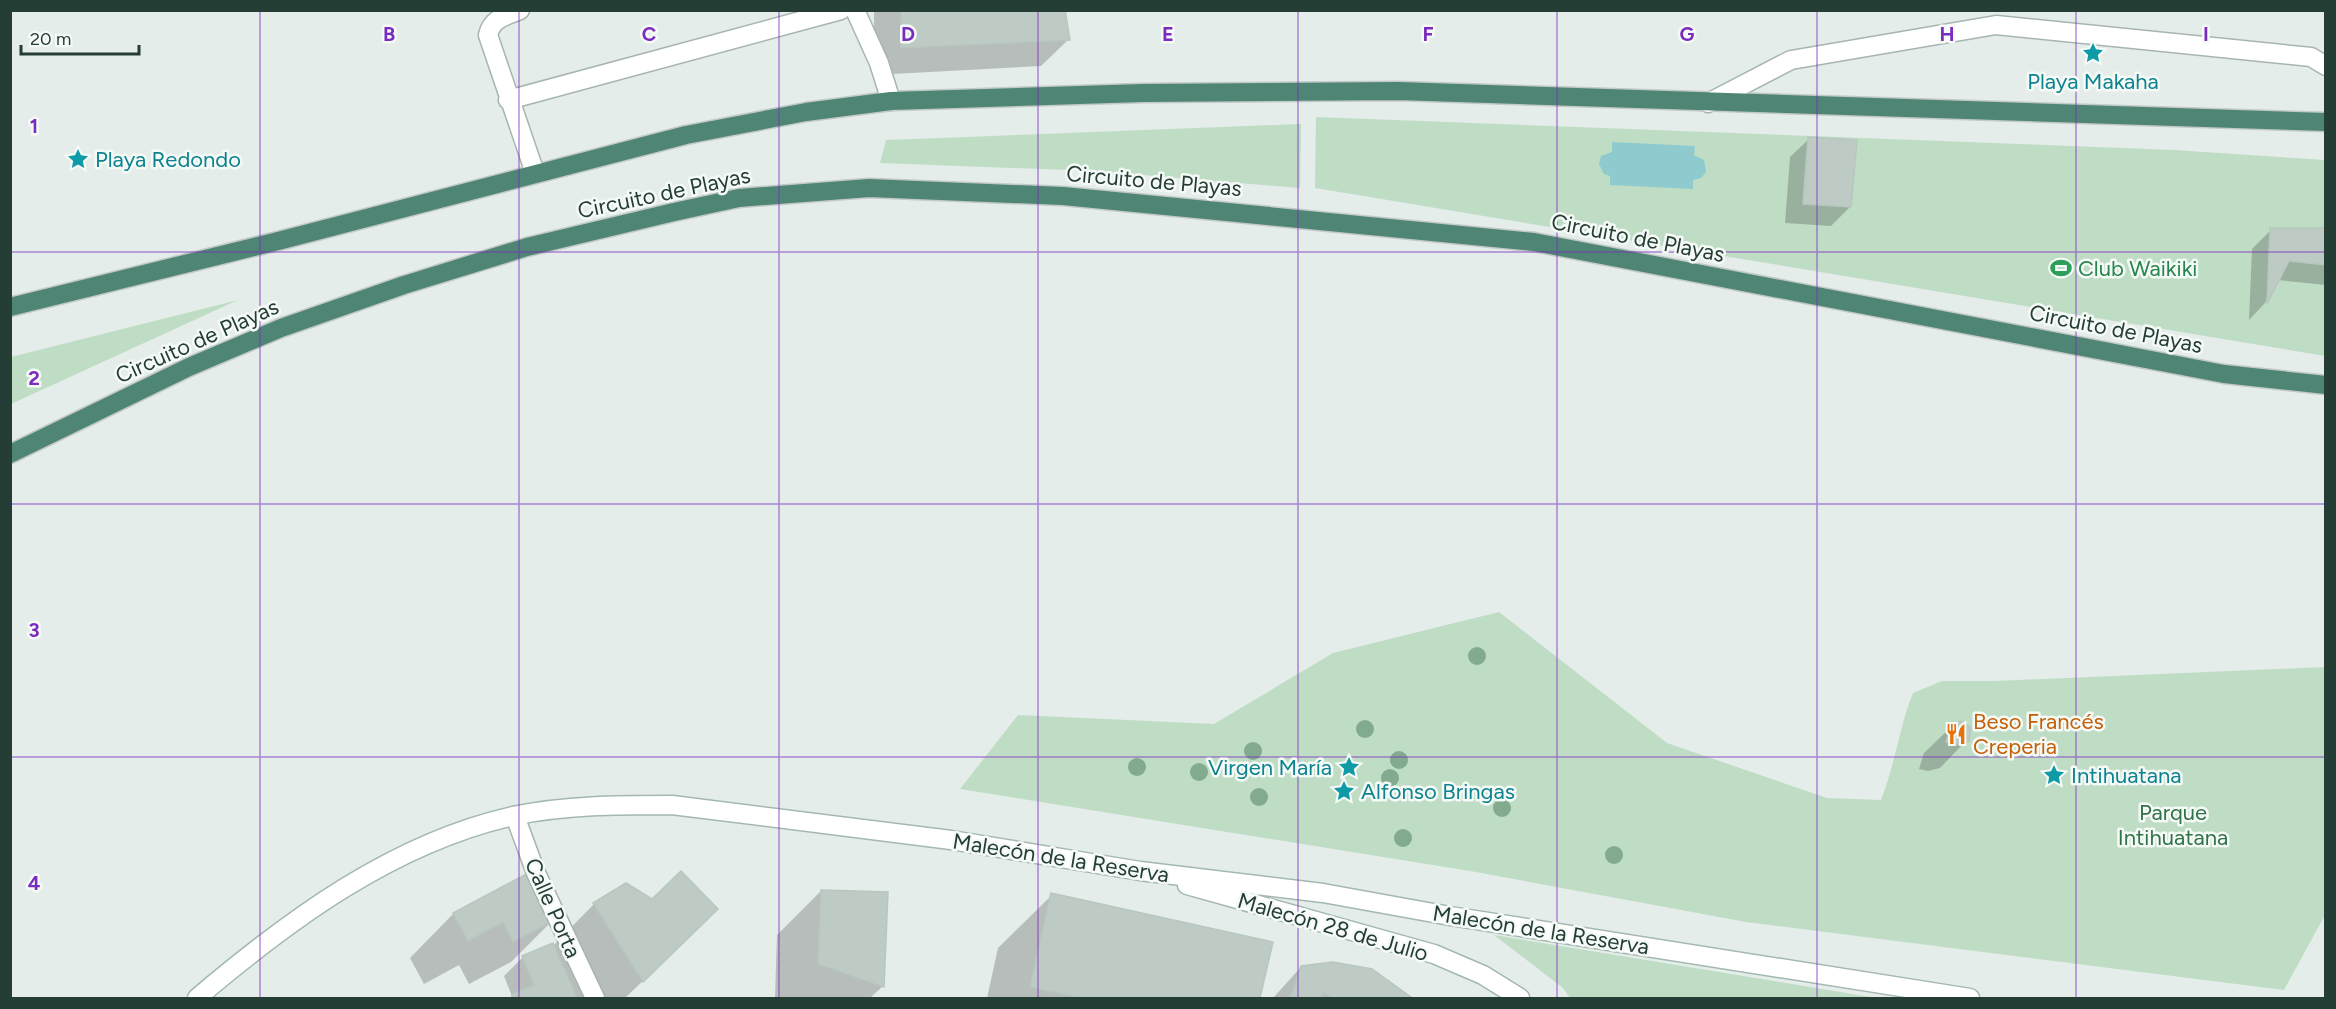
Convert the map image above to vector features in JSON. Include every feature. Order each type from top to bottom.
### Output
[{"type":"highway","points":[[10,307],[282,240],[686,135],[806,112],[891,100],[1143,93],[1398,91],[2325,122]]},
{"type":"highway","name":"Circuito de Playas","points":[[10,454],[189,367],[281,328],[405,285],[527,247],[739,198],[869,188],[1063,196],[1534,242],[2224,374],[2325,386]]},
{"type":"main road","points":[[520,10],[492,23],[488,35],[508,100],[535,173]]},
{"type":"main road","points":[[508,100],[841,10]]},
{"type":"main road","points":[[855,10],[879,63],[891,100]]},
{"type":"main road","points":[[1708,103],[1791,60],[1996,25],[2311,57],[2325,66]]},
{"type":"main road","name":"Malecón de la Reserva","points":[[197,999],[296,921],[353,883],[437,839],[515,816],[588,806],[672,805],[951,840],[1140,871],[1323,892],[1450,916],[1970,999]]},
{"type":"main road","name":"Calle Porta","points":[[515,816],[536,873],[595,999]]},
{"type":"main road","name":"Malecón 28 de Julio","points":[[1140,871],[1434,954],[1483,975],[1520,999]]},
{"type":"green space","name":"Club Waikiki","points":[[1316,117],[2174,150],[2325,160],[2325,356],[1315,188]]},
{"type":"green space","points":[[1301,124],[1300,188],[1095,171],[880,163],[886,140]]},
{"type":"green space","points":[[238,300],[11,404],[11,357]]},
{"type":"green space","name":"Parque Intihuatana","points":[[1499,612],[1667,743],[1827,798],[1881,800],[1913,693],[1942,681],[1995,681],[2325,667],[2325,915],[2284,990],[1746,922],[1476,872],[960,789],[1018,715],[1214,724],[1333,653]]},
{"type":"green space","points":[[1494,935],[1877,998],[1570,998],[1563,988]]},
{"type":"water","points":[[1612,142],[1695,146],[1694,155],[1704,160],[1706,172],[1701,178],[1693,180],[1693,189],[1610,185],[1610,176],[1604,174],[1599,164],[1601,156],[1612,152]]},
{"type":"building","points":[[901,10],[1065,10],[1070,40],[901,48]]},
{"type":"building","points":[[1808,137],[1857,140],[1851,207],[1803,204]]},
{"type":"building","points":[[2270,228],[2326,228],[2326,265],[2289,261],[2267,304]]},
{"type":"building","points":[[1962,721],[1971,728],[1969,741],[1956,745],[1946,742],[1951,724]]},
{"type":"building","points":[[532,871],[557,919],[513,942],[503,922],[468,941],[453,913]]},
{"type":"building","points":[[681,871],[718,909],[643,982],[593,903],[626,883],[652,899]]},
{"type":"building","points":[[821,890],[888,892],[884,987],[818,964]]},
{"type":"building","points":[[1051,893],[1273,942],[1260,998],[1083,998],[1030,987]]},
{"type":"building","points":[[553,943],[577,998],[512,998],[512,994],[534,985],[522,956]]},
{"type":"building","points":[[1333,962],[1372,969],[1411,997],[1332,998],[1324,993],[1321,998],[1290,998],[1301,966]]},
{"type":"place","name":"Playa Makaha","points":[[2093,53]]},
{"type":"place","name":"Playa Redondo","points":[[78,159]]},
{"type":"place","name":"Club Waikiki","points":[[2061,268]]},
{"type":"place","name":"Beso Francés Creperia","points":[[1956,734]]},
{"type":"place","name":"Virgen María","points":[[1349,767]]},
{"type":"place","name":"Intihuatana","points":[[2054,775]]},
{"type":"place","name":"Alfonso Bringas","points":[[1344,791]]}]
